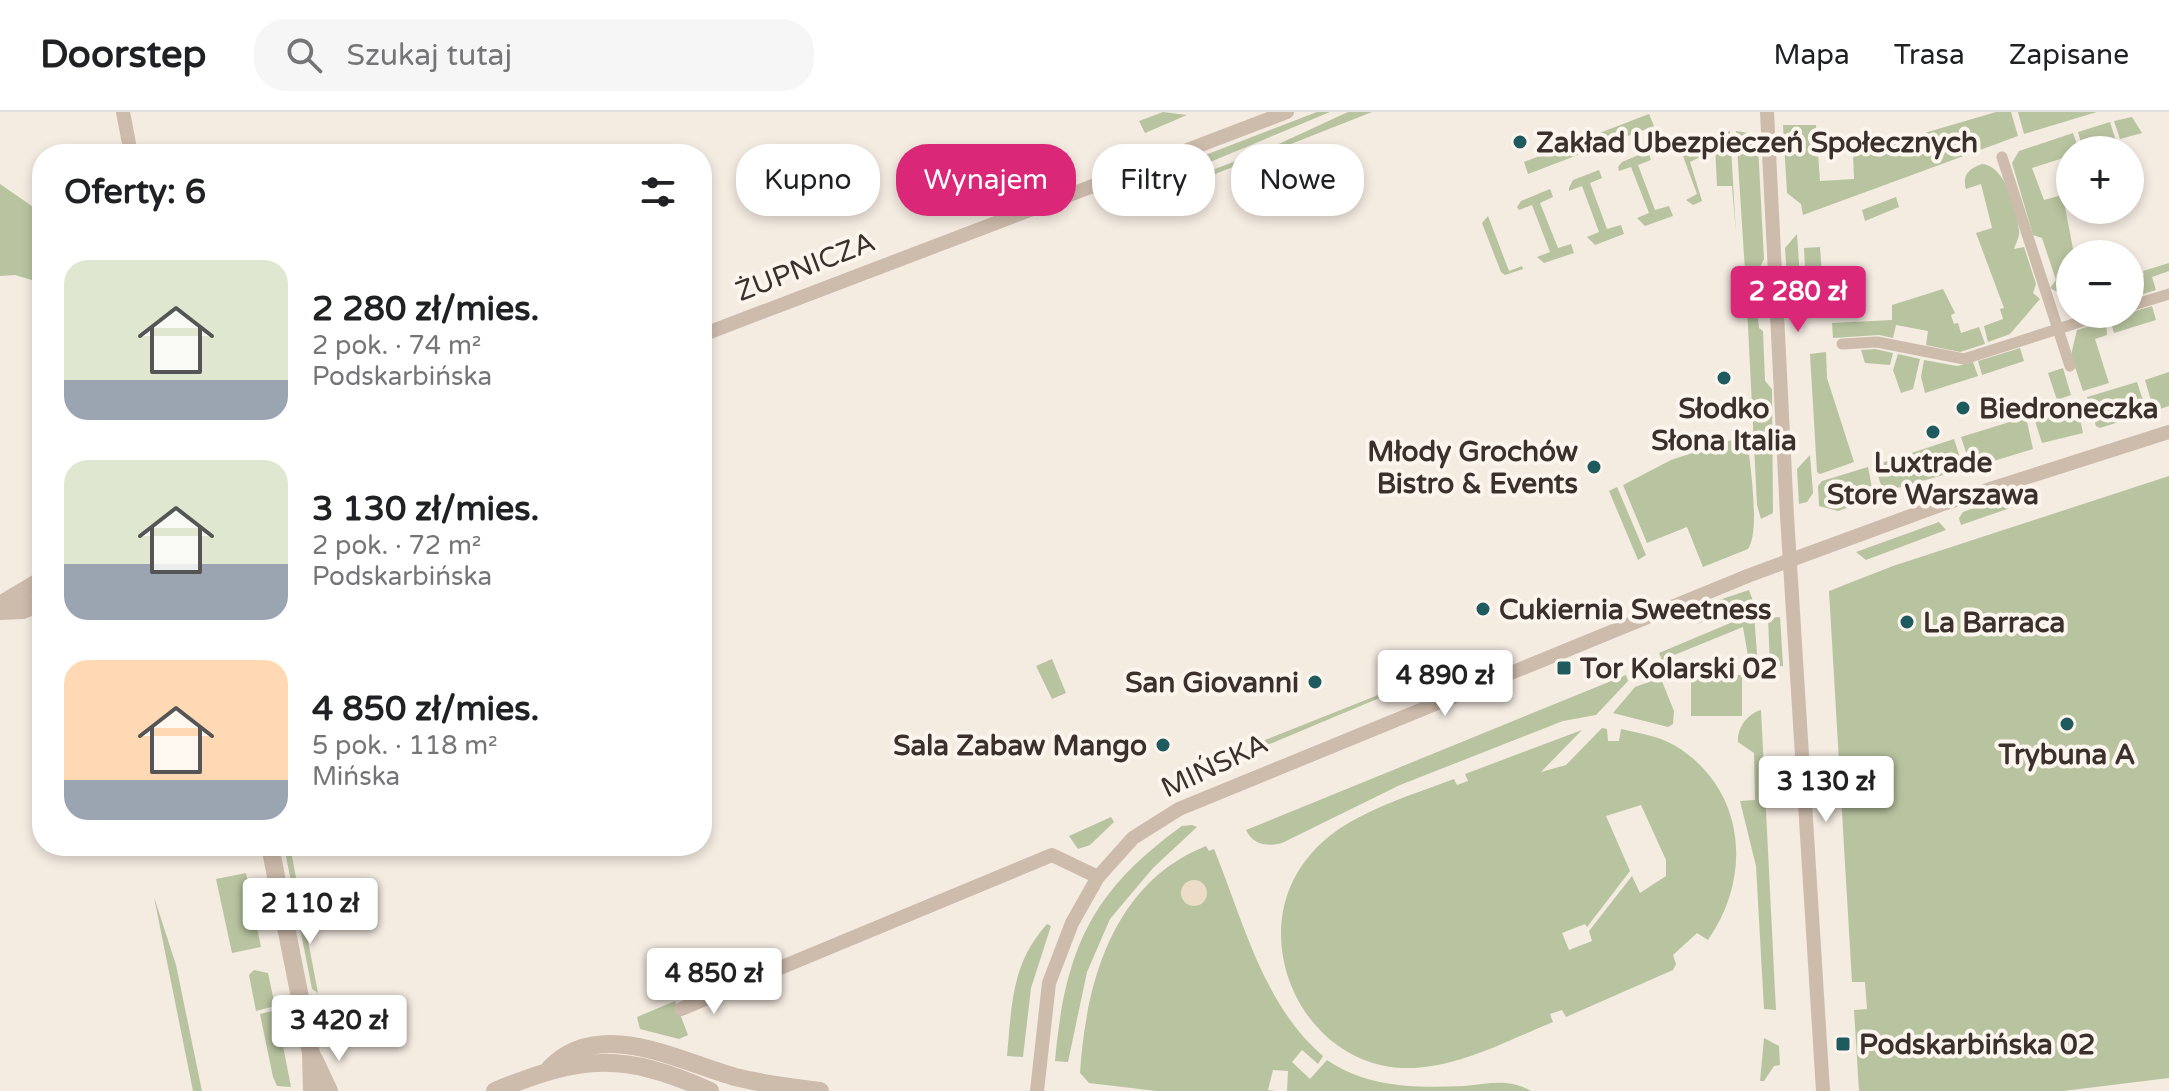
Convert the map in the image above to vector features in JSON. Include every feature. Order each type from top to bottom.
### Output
[{"type":"street","points":[[123,112],[129,144]]},
{"type":"street","name":"ŻUPNICZA","points":[[712,331],[1287,112]]},
{"type":"street","points":[[1767,112],[1790,560],[1823,1091]]},
{"type":"street","points":[[2002,157],[2070,366]]},
{"type":"street","points":[[2144,302],[2169,294]]},
{"type":"street","points":[[1842,344],[1877,342],[1960,359],[2056,328]]},
{"type":"street","name":"MIŃSKA","points":[[1037,1091],[1049,983],[1072,923],[1098,877],[1133,838],[1179,809],[1236,783],[1790,560],[1946,503],[2169,432]]},
{"type":"street","points":[[0,608],[32,587]]},
{"type":"street","points":[[0,608],[23,610],[32,606]]},
{"type":"street","points":[[681,1009],[1052,855],[1098,877]]},
{"type":"street","points":[[272,856],[311,1053],[312,1091]]},
{"type":"street","points":[[550,1068],[562,1056],[579,1048],[607,1044],[672,1055],[758,1083],[820,1091]]},
{"type":"street","points":[[311,1053],[329,1091]]},
{"type":"street","points":[[495,1091],[550,1068],[611,1061],[634,1065],[710,1091]]},
{"type":"green space","points":[[1163,112],[1187,115],[1145,133],[1139,121]]},
{"type":"green space","points":[[1317,112],[1330,112],[1253,144],[1234,144]]},
{"type":"green space","points":[[1348,112],[1372,112],[1291,144],[1279,144]]},
{"type":"green space","points":[[1996,112],[2011,112],[2018,136],[1803,215],[1801,204],[1787,193],[1783,125],[1816,125],[1820,181],[1854,179],[1853,154]]},
{"type":"green space","points":[[2018,112],[2097,112],[2024,134]]},
{"type":"green space","points":[[1649,114],[1654,126],[1528,174],[1524,162]]},
{"type":"green space","points":[[2132,117],[2142,133],[2119,136],[2114,121]]},
{"type":"green space","points":[[2110,122],[2114,136],[2079,136],[2078,132]]},
{"type":"green space","points":[[1730,131],[1736,233],[1732,186],[1717,186],[1715,145],[1720,135]]},
{"type":"green space","points":[[1736,131],[1749,133],[1758,145],[1764,259],[1760,267],[1745,271]]},
{"type":"green space","points":[[1688,136],[1695,141],[1700,157],[1690,162],[1702,201],[1693,205],[1686,200],[1697,194],[1680,148],[1682,138]]},
{"type":"green space","points":[[2056,139],[2056,160],[2032,168],[2044,200],[2056,197],[2056,224],[2068,224],[2071,240],[2056,240],[2056,280],[2042,238],[2033,235],[2012,163],[2019,151]]},
{"type":"green space","points":[[1231,145],[1231,153],[1215,160],[1215,151]]},
{"type":"green space","points":[[1648,151],[1651,160],[1638,165],[1655,210],[1669,206],[1673,216],[1645,226],[1637,218],[1649,213],[1631,167],[1619,171],[1618,167],[1622,162]]},
{"type":"green space","points":[[1231,163],[1231,168],[1215,174],[1215,169]]},
{"type":"green space","points":[[1982,164],[1997,172],[2008,190],[2019,230],[2014,249],[2024,247],[2036,284],[2033,293],[2040,299],[2010,334],[1988,342],[1984,326],[2003,319],[2000,309],[2004,308],[1976,233],[1992,228],[1981,184],[1966,189],[1965,184],[1968,173]]},
{"type":"green space","points":[[1599,170],[1602,178],[1590,183],[1607,229],[1621,225],[1624,234],[1595,245],[1587,237],[1599,232],[1582,186],[1569,191],[1569,188],[1573,180]]},
{"type":"green space","points":[[0,184],[32,206],[32,280],[15,275],[0,276]]},
{"type":"green space","points":[[1550,189],[1553,197],[1540,203],[1558,248],[1571,244],[1574,253],[1544,263],[1537,257],[1550,252],[1532,205],[1519,210],[1517,207],[1521,201]]},
{"type":"green space","points":[[1896,197],[1899,207],[1865,221],[1862,210]]},
{"type":"green space","points":[[1488,216],[1509,271],[1522,266],[1523,269],[1505,275],[1501,272],[1482,223]]},
{"type":"green space","points":[[1797,234],[1802,307],[1788,297],[1785,248]]},
{"type":"green space","points":[[1820,247],[1824,306],[1807,307],[1804,248]]},
{"type":"green space","points":[[2169,263],[2169,271],[2152,277],[2156,290],[2144,294],[2144,271]]},
{"type":"green space","points":[[1746,287],[1760,288],[1767,300],[1757,311],[1759,328],[1763,331],[1765,381],[1772,389],[1773,513],[1761,519],[1757,505]]},
{"type":"green space","points":[[1943,289],[1955,313],[1951,315],[1954,324],[1958,323],[1961,333],[1979,327],[1985,344],[1960,352],[1926,345],[1928,331],[1896,325],[1893,338],[1879,335],[1833,338],[1832,323],[1892,320],[1892,305]]},
{"type":"green space","points":[[2152,306],[2156,320],[2144,324],[2144,308]]},
{"type":"green space","points":[[2106,328],[2107,335],[2095,339],[2109,383],[2083,391],[2071,355],[2077,330]]},
{"type":"green space","points":[[2113,328],[2130,328],[2114,333]]},
{"type":"green space","points":[[2020,348],[2024,361],[1982,375],[1978,361]]},
{"type":"green space","points":[[1861,350],[1893,353],[1890,365],[1865,363]]},
{"type":"green space","points":[[1826,352],[1827,378],[1854,462],[1820,474],[1817,472],[1810,354]]},
{"type":"green space","points":[[1898,354],[1920,359],[1913,389],[1901,393],[1893,370]]},
{"type":"green space","points":[[1924,360],[1957,366],[1973,362],[1978,376],[1925,393],[1921,377]]},
{"type":"green space","points":[[2063,368],[2071,395],[2057,400],[2048,373]]},
{"type":"green space","points":[[2169,372],[2169,406],[2154,411],[2145,380]]},
{"type":"green space","points":[[2137,382],[2147,413],[2100,428],[2096,426],[2087,397]]},
{"type":"green space","points":[[2076,401],[2083,433],[2042,443],[2033,415]]},
{"type":"green space","points":[[2026,417],[2033,449],[1974,467],[1970,465],[1961,437]]},
{"type":"green space","points":[[1747,435],[1754,511],[1752,540],[1748,549],[1703,567],[1687,527],[1647,543],[1623,485],[1671,460]]},
{"type":"green space","points":[[1954,439],[1963,467],[1961,470],[1883,492],[1875,465]]},
{"type":"green space","points":[[1810,455],[1813,493],[1807,502],[1799,504],[1797,469]]},
{"type":"green space","points":[[1868,467],[1874,498],[1838,511],[1819,506],[1818,486],[1822,481]]},
{"type":"green space","points":[[2169,476],[2169,1078],[2063,1091],[1859,1091],[1854,1010],[1867,1009],[1865,982],[1852,982],[1829,591],[1893,566]]},
{"type":"green space","points":[[1617,487],[1646,555],[1638,560],[1609,491]]},
{"type":"green space","points":[[2027,489],[2039,498],[1961,525],[1959,518],[1963,512]]},
{"type":"green space","points":[[1939,522],[1946,530],[1866,560],[1856,552]]},
{"type":"green space","points":[[1749,590],[1753,601],[1697,624],[1716,601]]},
{"type":"green space","points":[[1754,613],[1758,668],[1748,656],[1743,627],[1662,660],[1659,653]]},
{"type":"green space","points":[[1780,617],[1783,666],[1770,667],[1768,618]]},
{"type":"green space","points":[[1052,659],[1066,693],[1052,699],[1036,666]]},
{"type":"green space","points":[[1434,665],[1434,675],[1258,749],[1255,744],[1426,676],[1424,669]]},
{"type":"green space","points":[[1659,674],[1674,711],[1673,724],[1668,727],[1613,713],[1635,687],[1657,679]]},
{"type":"green space","points":[[1626,675],[1628,681],[1596,715],[1563,721],[1400,785],[1282,843],[1261,844],[1246,830]]},
{"type":"green space","points":[[1691,675],[1742,675],[1742,716],[1691,716]]},
{"type":"green space","points":[[1761,710],[1776,1010],[1764,1009],[1756,866],[1740,801],[1755,800],[1754,753],[1738,742],[1739,732],[1747,718]]},
{"type":"green space","points":[[1602,728],[1607,729],[1608,741],[1619,741],[1621,729],[1674,745],[1698,763],[1716,785],[1728,809],[1735,835],[1736,862],[1732,889],[1708,940],[1697,933],[1673,955],[1676,964],[1673,970],[1566,1017],[1562,1010],[1550,1014],[1553,1022],[1460,1059],[1402,1068],[1366,1061],[1335,1044],[1310,1019],[1293,989],[1283,955],[1282,920],[1291,886],[1310,855],[1340,828],[1377,808],[1454,779],[1457,785],[1468,781],[1465,774],[1582,730],[1541,772],[1566,765]],"holes":[[[1641,805],[1666,860],[1666,876],[1640,893],[1632,876],[1589,931],[1592,941],[1569,950],[1562,933],[1585,924],[1587,927],[1630,871],[1606,816]]]},
{"type":"green space","points":[[1111,817],[1114,822],[1090,845],[1078,849],[1069,836]]},
{"type":"green space","points":[[1182,826],[1197,827],[1153,868],[1110,919],[1087,972],[1068,1062],[1055,1061],[1066,987],[1088,927],[1104,900],[1125,875]]},
{"type":"green space","points":[[1206,846],[1209,851],[1214,849],[1245,932],[1270,987],[1302,1035],[1323,1056],[1318,1064],[1302,1050],[1292,1062],[1310,1079],[1327,1060],[1359,1076],[1393,1084],[1446,1087],[1506,1083],[1531,1091],[1287,1091],[1288,1071],[1273,1070],[1268,1090],[1275,1091],[1156,1091],[1089,1083],[1080,1073],[1083,1039],[1089,1004],[1110,939],[1127,910],[1148,884],[1174,863]]},
{"type":"green space","points":[[286,856],[292,856],[318,993],[312,989]]},
{"type":"green space","points":[[246,873],[261,947],[232,953],[216,879]]},
{"type":"green space","points":[[154,897],[176,965],[202,1091],[193,1091]]},
{"type":"green space","points":[[1047,924],[1051,926],[1031,988],[1023,1057],[1007,1056],[1015,986],[1026,954]]},
{"type":"green space","points":[[254,970],[268,973],[275,1006],[256,1011],[249,975]]},
{"type":"green space","points":[[675,1001],[688,1035],[679,1039],[640,1029],[637,1017]]},
{"type":"green space","points":[[276,1010],[291,1087],[277,1086],[273,1077],[260,1014]]},
{"type":"green space","points":[[1764,1038],[1779,1046],[1780,1065],[1774,1066],[1764,1081],[1760,1081]]},
{"type":"shaded area","points":[[1194,880],[1203,884],[1207,893],[1203,902],[1194,906],[1185,902],[1181,893],[1185,884]]},
{"type":"place","name":"Zakład Ubezpieczeń Społecznych","points":[[1520,142]]},
{"type":"place","name":"Słodko Słona Italia","points":[[1724,378]]},
{"type":"place","name":"Biedroneczka","points":[[1963,408]]},
{"type":"place","name":"Luxtrade Store Warszawa","points":[[1933,432]]},
{"type":"place","name":"Młody Grochów Bistro & Events","points":[[1594,467]]},
{"type":"place","name":"Cukiernia Sweetness","points":[[1483,609]]},
{"type":"place","name":"La Barraca","points":[[1907,622]]},
{"type":"place","name":"Tor Kolarski 02","points":[[1564,668]]},
{"type":"place","name":"San Giovanni","points":[[1315,682]]},
{"type":"place","name":"Trybuna A","points":[[2067,724]]},
{"type":"place","name":"Sala Zabaw Mango","points":[[1163,745]]},
{"type":"place","name":"Podskarbińska 02","points":[[1843,1044]]}]
